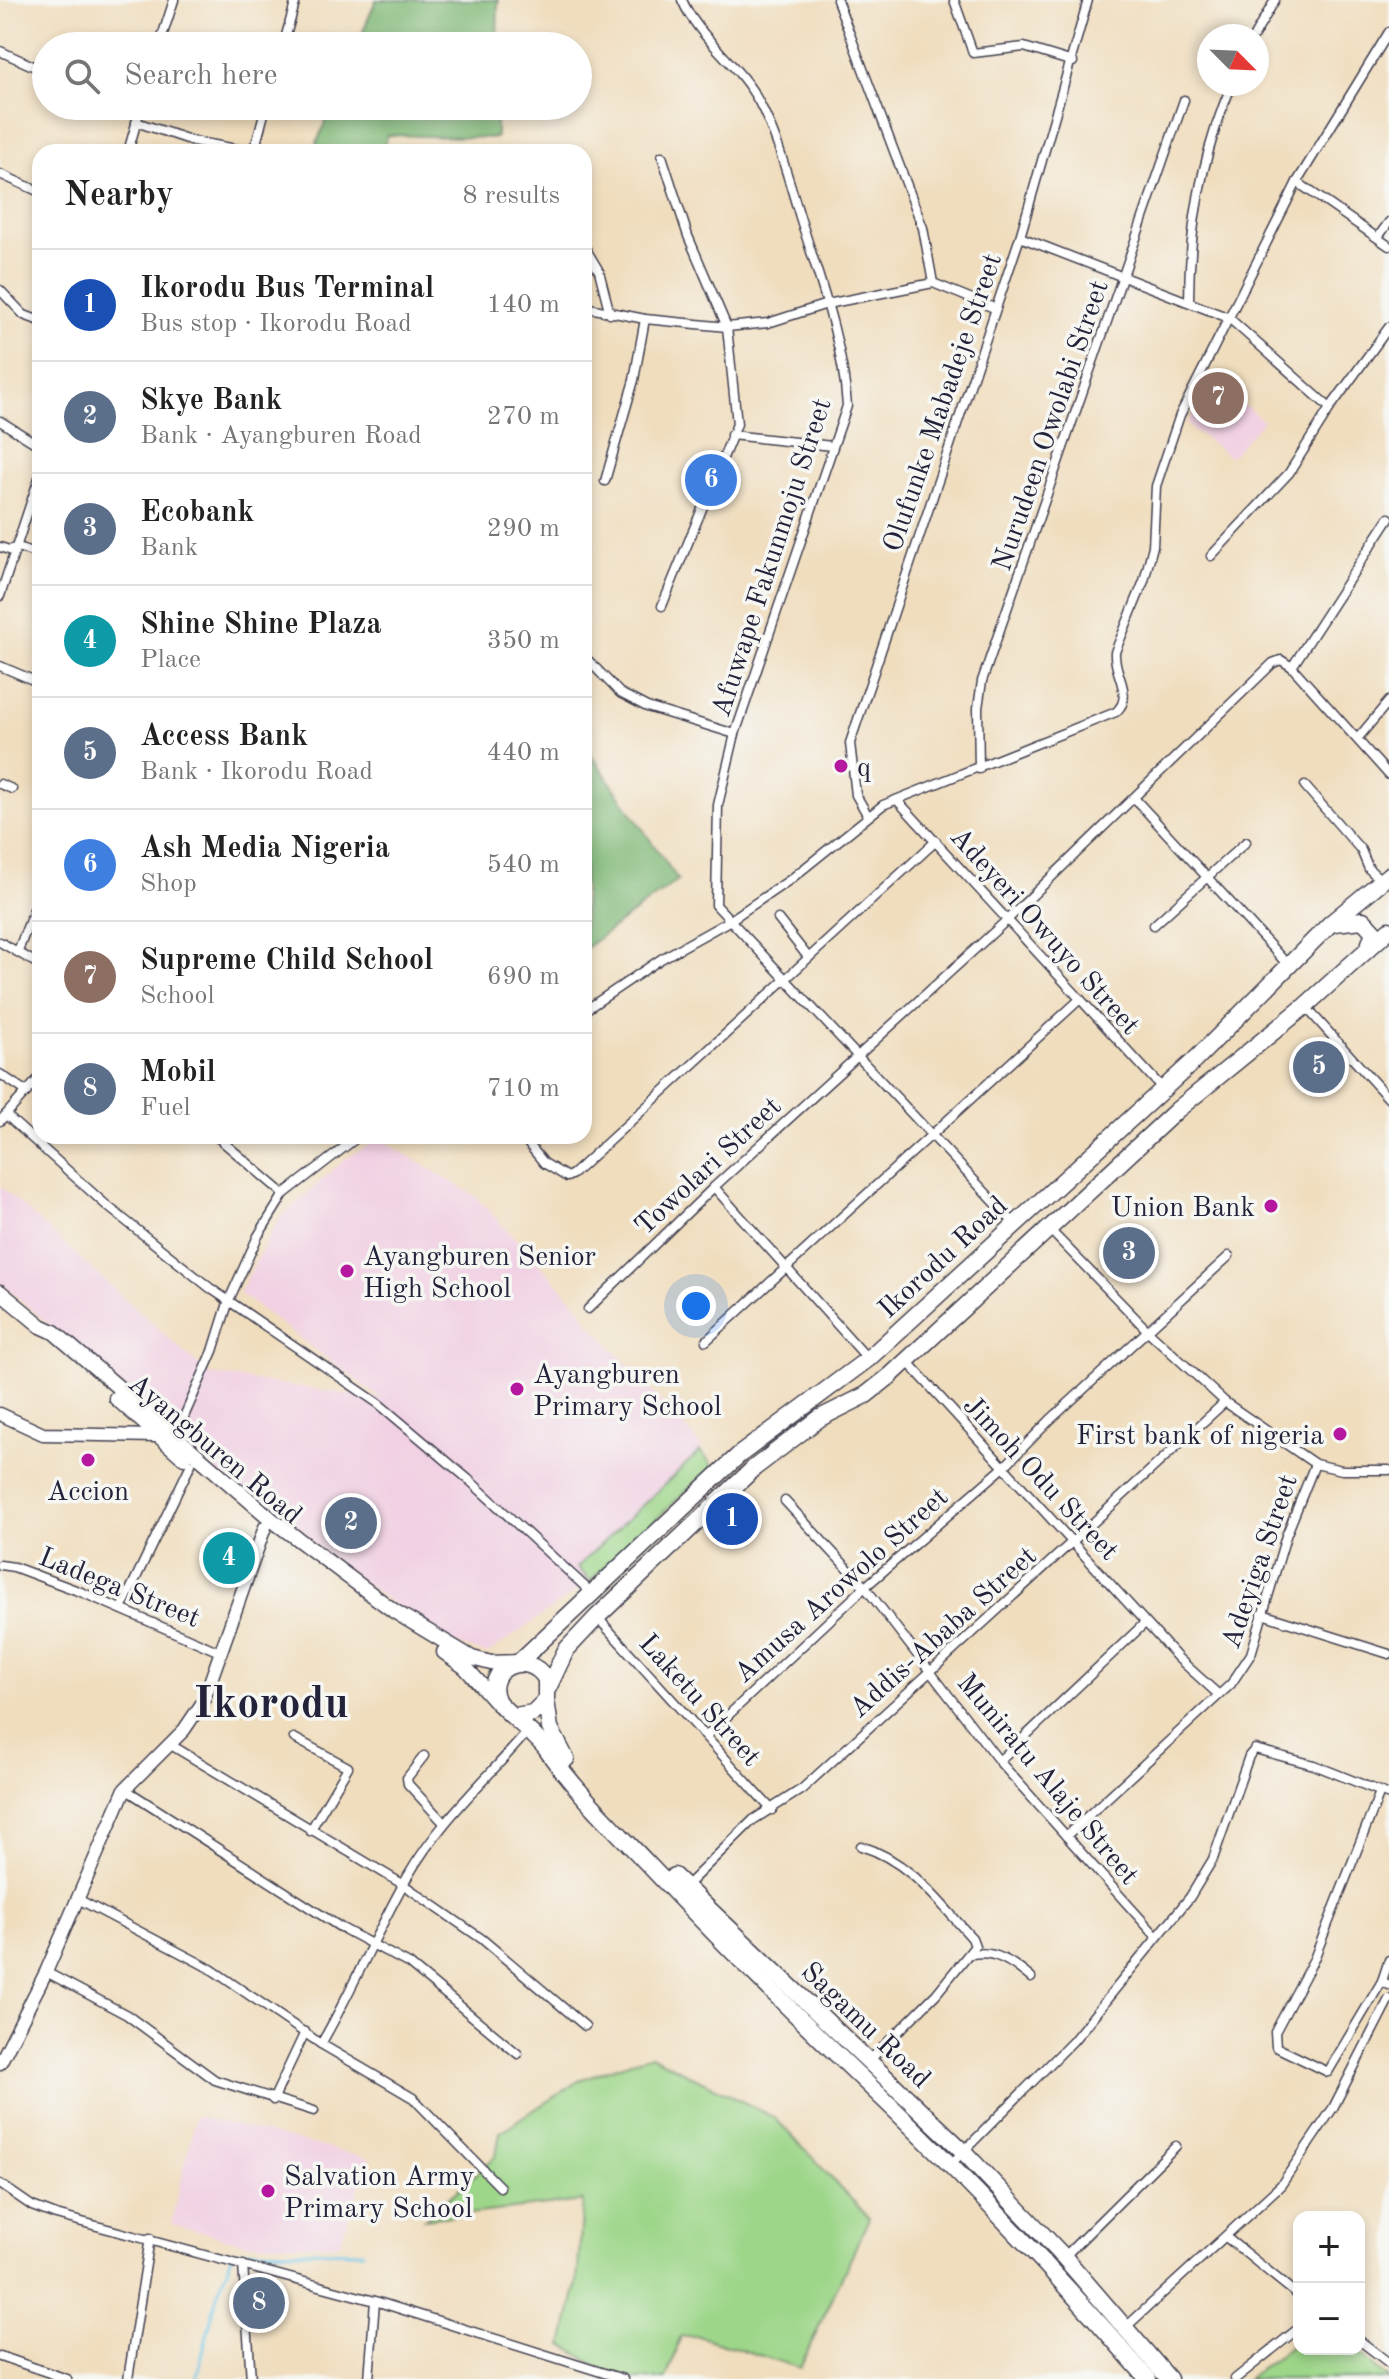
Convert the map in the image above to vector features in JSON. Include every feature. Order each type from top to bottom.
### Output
[{"type":"highway","name":"Ikorodu Road","points":[[519,1662],[739,1455],[868,1359],[1163,1090],[1331,923],[1386,878]]},
{"type":"highway","points":[[1331,923],[1357,918],[1363,920],[1374,932],[1367,950]]},
{"type":"highway","name":"Ikorodu Road","points":[[547,1694],[566,1650],[597,1617],[782,1444],[820,1418],[866,1395],[907,1361],[1177,1110],[1305,1006],[1389,930]]},
{"type":"highway","points":[[519,1662],[541,1671],[547,1694],[533,1713],[515,1716],[498,1704],[495,1695],[497,1677],[502,1670],[519,1662]]},
{"type":"highway","name":"Sagamu Road","points":[[547,1694],[546,1712],[556,1744],[572,1768],[782,1991],[868,2062],[957,2157],[1148,2379]]},
{"type":"highway","name":"Sagamu Road","points":[[515,1716],[530,1728],[595,1809],[782,1991],[1064,2257],[1169,2379]]},
{"type":"main road","name":"Ayangburen Road","points":[[0,1292],[41,1326],[54,1332],[271,1519],[447,1649]]},
{"type":"main road","name":"Ayangburen Road","points":[[41,1326],[50,1340],[265,1527],[447,1649]]},
{"type":"main road","points":[[0,1414],[43,1434],[158,1436]]},
{"type":"main road","points":[[0,2063],[46,1972],[75,1897],[125,1789],[171,1745],[203,1702],[265,1527]]},
{"type":"main road","points":[[447,1649],[491,1663],[519,1662]]},
{"type":"main road","points":[[447,1649],[498,1704]]},
{"type":"street","points":[[164,32],[174,0]]},
{"type":"street","points":[[287,32],[296,0]]},
{"type":"street","points":[[837,0],[923,228],[933,283]]},
{"type":"street","points":[[954,0],[973,53],[1024,47],[1073,62]]},
{"type":"street","name":"Olufunke Mabadeje Street","points":[[868,816],[856,795],[850,743],[1020,237],[1073,62],[1088,0]]},
{"type":"street","points":[[1261,24],[1275,0]]},
{"type":"street","name":"Afuwape Fakunmoju Street","points":[[685,1],[759,103],[774,135],[827,304],[846,383],[847,406],[735,734],[718,805],[716,905],[729,921]]},
{"type":"street","points":[[592,1006],[791,879],[868,816],[897,800],[979,769],[1124,706],[1125,695],[1114,663],[1115,652],[1144,581],[1153,546],[1156,486],[1180,415],[1297,182],[1389,32]]},
{"type":"street","points":[[0,51],[32,66]]},
{"type":"street","points":[[1189,301],[1194,222],[1211,145],[1228,96]]},
{"type":"street","name":"Nurudeen Owolabi Street","points":[[979,769],[978,708],[982,681],[1184,100]]},
{"type":"street","points":[[256,144],[262,120]]},
{"type":"street","points":[[130,144],[136,122],[209,144]]},
{"type":"street","points":[[662,156],[688,236],[727,327],[737,409],[731,435],[662,606]]},
{"type":"street","points":[[0,174],[32,188]]},
{"type":"street","points":[[1297,182],[1389,246]]},
{"type":"street","points":[[1378,237],[1389,222]]},
{"type":"street","points":[[1020,237],[1229,318],[1330,408]]},
{"type":"street","points":[[592,259],[599,271],[610,314]]},
{"type":"street","points":[[592,309],[645,319],[727,327],[768,323],[827,304],[933,283],[994,308]]},
{"type":"street","points":[[0,290],[24,315],[32,318]]},
{"type":"street","points":[[605,481],[634,380],[645,319]]},
{"type":"street","points":[[1211,556],[1289,473],[1330,408],[1389,327]]},
{"type":"street","points":[[0,421],[32,441]]},
{"type":"street","points":[[731,435],[832,446]]},
{"type":"street","points":[[0,596],[32,501]]},
{"type":"street","points":[[1389,518],[1292,667],[1389,775]]},
{"type":"street","points":[[0,547],[9,550],[18,547],[32,552]]},
{"type":"street","name":"Towolari Street","points":[[588,1309],[714,1187],[1007,920],[1273,663],[1281,660],[1292,667]]},
{"type":"street","points":[[592,664],[620,693],[647,707],[735,734]]},
{"type":"street","points":[[0,666],[32,680]]},
{"type":"street","points":[[1358,738],[1389,701]]},
{"type":"street","points":[[0,784],[12,789]]},
{"type":"street","points":[[1305,786],[1361,850],[1369,869],[1386,878]]},
{"type":"street","points":[[1135,799],[1288,965]]},
{"type":"street","name":"Adeyeri Owuyo Street","points":[[897,800],[1078,1001],[1163,1090]]},
{"type":"street","points":[[529,1144],[544,1163],[567,1177],[936,841]]},
{"type":"street","points":[[1154,925],[1246,842]]},
{"type":"street","points":[[18,951],[32,915]]},
{"type":"street","points":[[778,919],[808,957]]},
{"type":"street","points":[[729,921],[786,976],[1015,1224]]},
{"type":"street","points":[[0,942],[32,960]]},
{"type":"street","points":[[706,1341],[784,1266],[1078,1001]]},
{"type":"street","points":[[1305,1006],[1389,1099]]},
{"type":"street","points":[[0,1074],[27,1092]]},
{"type":"street","points":[[32,1086],[3,1118],[32,1142]]},
{"type":"street","points":[[34,1144],[106,1205],[229,1300],[379,1404],[491,1499],[593,1594]]},
{"type":"street","points":[[225,1144],[284,1194]]},
{"type":"street","points":[[175,1437],[258,1236],[284,1194],[349,1144]]},
{"type":"street","points":[[714,1187],[868,1359]]},
{"type":"street","points":[[1049,1229],[1149,1332],[1225,1402],[1315,1464],[1342,1470],[1389,1470]]},
{"type":"street","name":"Amusa Arowolo Street","points":[[706,1736],[865,1587],[1004,1467],[1050,1420],[1229,1256]]},
{"type":"street","name":"Jimoh Odu Street","points":[[907,1361],[1145,1623],[1219,1695]]},
{"type":"street","name":"Addis-Ababa Street","points":[[684,1887],[753,1820],[802,1789],[1225,1402]]},
{"type":"street","points":[[121,1609],[191,1464]]},
{"type":"street","name":"Adeyiga Street","points":[[1066,1836],[1242,1671],[1251,1654],[1286,1536],[1315,1464]]},
{"type":"street","name":"Muniratu Alaje Street","points":[[785,1501],[865,1587],[999,1761],[1156,1936]]},
{"type":"street","name":"Ladega Street","points":[[0,1565],[14,1567],[121,1609],[222,1653]]},
{"type":"street","points":[[1262,1614],[1389,1654]]},
{"type":"street","name":"Laketu Street","points":[[597,1617],[772,1810]]},
{"type":"street","points":[[999,1761],[1145,1623]]},
{"type":"street","points":[[321,2044],[404,1885],[444,1823],[530,1728]]},
{"type":"street","points":[[294,1738],[348,1767],[310,1831]]},
{"type":"street","points":[[171,1745],[404,1885],[482,1939],[585,2026]]},
{"type":"street","points":[[957,2157],[1056,2060],[1190,1897],[1213,1859],[1249,1756],[1255,1749],[1314,1765],[1384,1793],[1314,1959],[1275,2032],[1276,2047],[1328,2072],[1386,1983],[1389,1960]]},
{"type":"street","points":[[424,1756],[407,1778],[408,1784],[444,1823]]},
{"type":"street","points":[[125,1789],[303,1904],[409,1964],[518,2054]]},
{"type":"street","points":[[861,1846],[888,1855],[933,1893],[972,1938],[975,1946],[972,1954],[868,2062]]},
{"type":"street","points":[[75,1897],[211,1969],[321,2044],[413,2098],[500,2187]]},
{"type":"street","points":[[972,1954],[986,1952],[998,1955],[1031,1978]]},
{"type":"street","points":[[46,1972],[127,2015],[215,2080],[314,2111]]},
{"type":"street","points":[[1126,2327],[1227,2238],[1290,2172],[1333,2108],[1389,1999]]},
{"type":"street","points":[[273,2100],[305,2032]]},
{"type":"street","points":[[1064,2257],[1176,2146]]},
{"type":"street","points":[[0,2184],[32,2206],[56,2215],[375,2301],[623,2379]]},
{"type":"street","points":[[128,2379],[150,2238]]},
{"type":"street","points":[[1227,2238],[1293,2291]]},
{"type":"street","points":[[241,2265],[251,2379]]},
{"type":"street","points":[[369,2379],[375,2301]]},
{"type":"street","points":[[1235,2379],[1293,2333]]},
{"type":"street","points":[[1365,2345],[1389,2363]]},
{"type":"street","points":[[0,2356],[67,2379]]},
{"type":"shaded area","points":[[1210,376],[1263,421],[1230,457],[1187,425]]},
{"type":"shaded area","points":[[371,1144],[388,1144],[475,1196],[577,1304],[592,1326],[693,1436],[713,1466],[590,1581],[488,1654],[453,1643],[409,1616],[221,1476],[0,1282],[0,1186],[208,1374],[382,1399],[239,1293],[279,1219],[345,1159]]},
{"type":"shaded area","name":"Salvation Army Primary School","points":[[196,2116],[369,2158],[339,2245],[244,2243],[171,2224]]},
{"type":"green space","points":[[376,0],[498,0],[497,32],[363,32]]},
{"type":"green space","points":[[326,120],[496,120],[496,138],[387,135],[385,144],[316,144]]},
{"type":"green space","points":[[592,756],[678,880],[592,943]]},
{"type":"green space","points":[[700,1451],[713,1466],[590,1581],[577,1567]]},
{"type":"green space","points":[[651,2055],[775,2118],[869,2218],[800,2368],[698,2336],[681,2336],[666,2379],[617,2379],[563,2345],[577,2283],[583,2201],[425,2219],[496,2156],[500,2132],[582,2079]]},
{"type":"green space","points":[[1293,2344],[1293,2355],[1360,2355],[1389,2379],[1247,2379]]},
{"type":"waterway","points":[[196,2379],[218,2292],[232,2256],[248,2250],[363,2252]]},
{"type":"place","name":"Supreme Child School","points":[[1218,398]]},
{"type":"place","name":"Ash Media Nigeria","points":[[711,480]]},
{"type":"place","name":"q","points":[[841,766]]},
{"type":"place","name":"Access Bank","points":[[1319,1067]]},
{"type":"place","name":"Union Bank","points":[[1271,1206]]},
{"type":"place","name":"Ecobank","points":[[1129,1253]]},
{"type":"place","name":"Ayangburen Senior High School","points":[[347,1271]]},
{"type":"place","name":"Ayangburen Primary School","points":[[517,1389]]},
{"type":"place","name":"First bank of nigeria","points":[[1340,1434]]},
{"type":"place","name":"Accion","points":[[88,1460]]},
{"type":"place","name":"Ikorodu Bus Terminal","points":[[732,1519]]},
{"type":"place","name":"Skye Bank","points":[[351,1523]]},
{"type":"place","name":"Shine Shine Plaza","points":[[229,1558]]},
{"type":"place","name":"Salvation Army Primary School","points":[[268,2191]]},
{"type":"place","name":"Mobil","points":[[259,2303]]},
{"type":"district","name":"Ikorodu","points":[[271,1702]]}]
